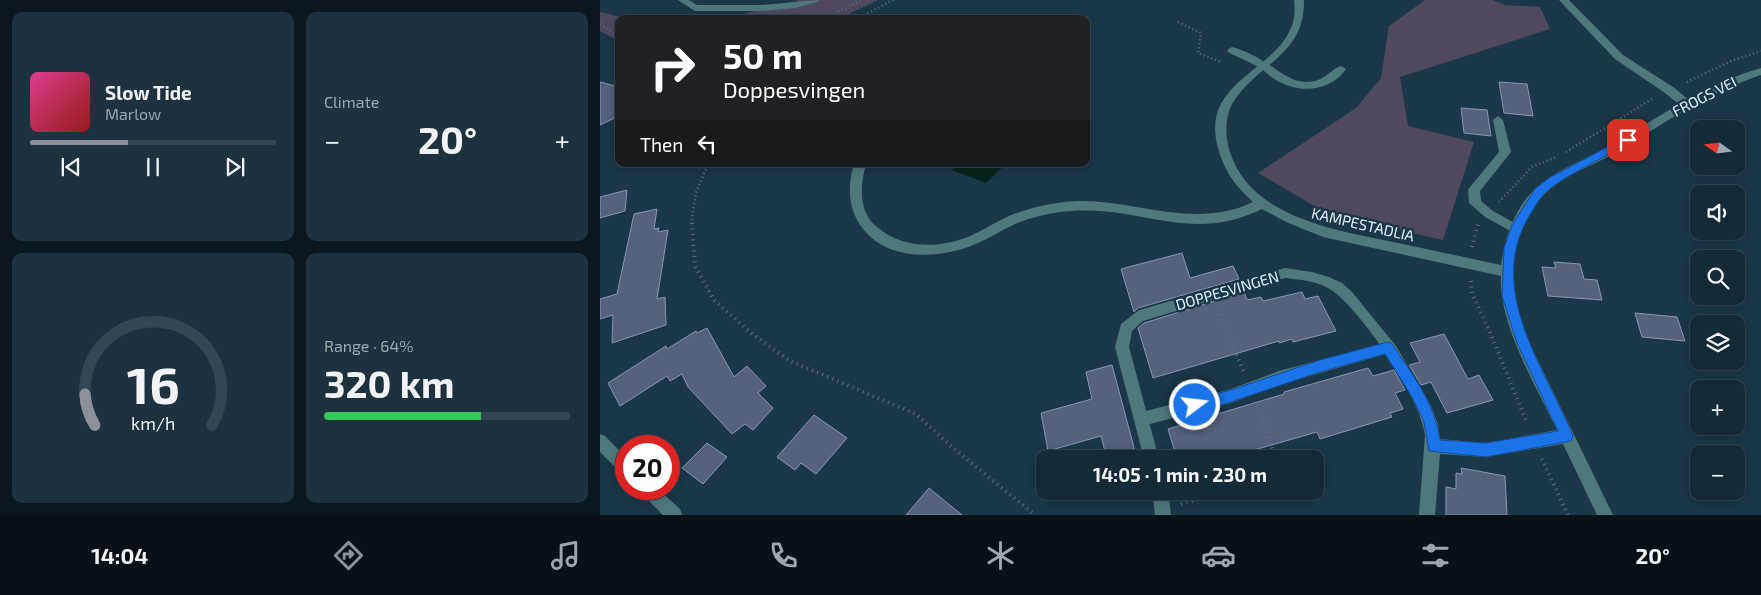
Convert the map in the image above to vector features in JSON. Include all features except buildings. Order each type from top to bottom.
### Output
[{"type":"street","points":[[683,0],[695,8],[778,8],[814,0]]},
{"type":"street","name":"KAMPESTADLIA","points":[[1299,0],[1301,10],[1299,25],[1291,39],[1235,92],[1228,103],[1221,133],[1224,151],[1231,169],[1239,180],[1263,203],[1296,223],[1323,232],[1508,272]]},
{"type":"street","points":[[1564,0],[1619,57],[1669,90],[1685,103]]},
{"type":"street","points":[[1232,50],[1294,84],[1309,86],[1323,84],[1340,69]]},
{"type":"street","name":"FROGS VEI","points":[[1605,515],[1523,343],[1508,296],[1510,248],[1516,228],[1539,192],[1553,181],[1614,149],[1685,103],[1741,77],[1761,71]]},
{"type":"street","points":[[1498,120],[1505,152],[1500,161],[1484,176],[1474,190],[1475,203],[1489,214],[1516,228]]},
{"type":"street","points":[[859,167],[856,175],[855,193],[859,211],[866,224],[876,235],[891,244],[909,249],[949,248],[969,242],[1032,213],[1055,208],[1101,207],[1210,220],[1229,217],[1263,203]]},
{"type":"street","name":"DOPPESVINGEN","points":[[1150,450],[1122,347],[1126,328],[1139,316],[1285,273],[1321,279],[1336,286],[1357,304],[1417,392],[1431,422],[1434,446],[1427,493],[1427,515]]},
{"type":"street","points":[[1142,419],[1231,396],[1287,376],[1388,348]]},
{"type":"street","points":[[1434,446],[1486,450],[1567,436]]},
{"type":"street","points":[[600,441],[615,457]]},
{"type":"street","points":[[658,500],[674,515]]},
{"type":"path","points":[[832,15],[862,0]]},
{"type":"path","points":[[865,15],[893,0]]},
{"type":"path","points":[[1178,22],[1201,34],[1202,38],[1197,48],[1198,53],[1222,63]]},
{"type":"path","points":[[600,24],[615,33]]},
{"type":"path","points":[[1568,515],[1553,486],[1490,330],[1472,294],[1469,263],[1478,222],[1489,214],[1514,184],[1532,167],[1562,155],[1642,104],[1669,90],[1731,61],[1761,51]]},
{"type":"path","points":[[707,167],[696,192],[691,227],[695,266],[714,300],[751,333],[790,361],[916,414],[952,447],[1035,515]]},
{"type":"path","points":[[1163,512],[1197,500]]},
{"type":"shaded area","points":[[800,0],[878,0],[846,15],[743,15]]},
{"type":"shaded area","points":[[1425,0],[1493,0],[1505,5],[1540,7],[1550,29],[1400,77],[1408,126],[1474,142],[1443,240],[1328,214],[1258,173],[1356,108],[1381,78],[1389,26]]},
{"type":"shaded area","points":[[600,12],[615,16],[615,39],[600,31]]},
{"type":"shaded area","points":[[954,167],[1003,167],[986,183],[952,170]]},
{"type":"route","points":[[1195,405],[1231,396],[1279,378],[1388,348],[1417,392],[1431,422],[1434,446],[1486,450],[1567,436],[1523,343],[1508,296],[1510,248],[1516,228],[1539,192],[1553,181],[1628,140]]}]
